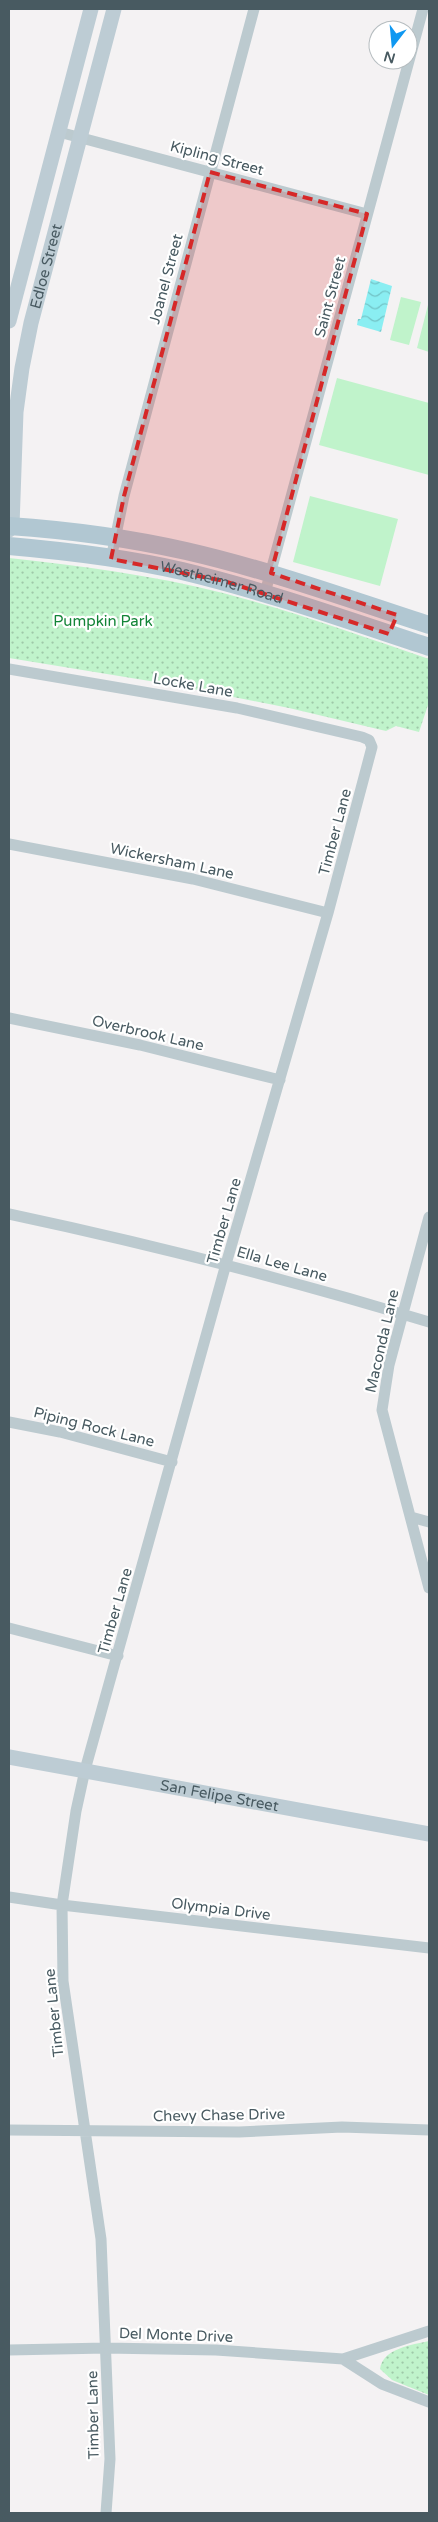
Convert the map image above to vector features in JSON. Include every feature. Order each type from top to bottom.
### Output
[{"type":"main road","points":[[90,12],[112,15]]},
{"type":"main road","name":"Edloe Street","points":[[9,321],[90,12]]},
{"type":"main road","name":"Edloe Street","points":[[10,528],[16,412],[24,359],[79,137],[112,15]]},
{"type":"main road","points":[[22,270],[44,276]]},
{"type":"main road","name":"Westheimer Road","points":[[10,528],[114,538],[184,550],[271,573],[429,626]]},
{"type":"main road","name":"Westheimer Road","points":[[9,546],[180,570],[265,593],[429,647]]},
{"type":"main road","points":[[389,634],[397,615]]},
{"type":"main road","name":"San Felipe Street","points":[[9,1757],[429,1834]]},
{"type":"street","name":"Joanel Street","points":[[111,559],[126,487],[254,9]]},
{"type":"street","name":"Saint Street","points":[[265,593],[423,9]]},
{"type":"street","name":"Kipling Street","points":[[59,132],[367,214]]},
{"type":"street","name":"Locke Lane","points":[[9,670],[237,708],[369,740]]},
{"type":"street","name":"Timber Lane","points":[[106,2513],[110,2459],[101,2239],[63,1981],[62,1905],[74,1819],[226,1264],[328,913],[371,754],[369,740]]},
{"type":"street","name":"Wickersham Lane","points":[[9,844],[193,878],[328,913]]},
{"type":"street","name":"Overbrook Lane","points":[[9,1018],[140,1045],[280,1080]]},
{"type":"street","name":"Ella Lee Lane","points":[[9,1214],[107,1234],[226,1264],[429,1322]]},
{"type":"street","name":"Maconda Lane","points":[[429,1217],[389,1365],[382,1410],[429,1588]]},
{"type":"street","name":"Piping Rock Lane","points":[[9,1422],[60,1432],[172,1462]]},
{"type":"street","points":[[411,1517],[429,1522]]},
{"type":"street","points":[[9,1628],[118,1656]]},
{"type":"street","name":"Olympia Drive","points":[[9,1897],[62,1905],[429,1948]]},
{"type":"street","name":"Chevy Chase Drive","points":[[9,2130],[239,2132],[342,2127],[429,2130]]},
{"type":"street","name":"Del Monte Drive","points":[[9,2350],[106,2348],[216,2350],[343,2359],[429,2331]]},
{"type":"street","name":"Del Monte Drive","points":[[343,2359],[382,2384],[429,2402]]},
{"type":"highlighted area","points":[[210,172],[367,214],[271,573],[397,615],[389,634],[224,581],[111,559],[124,496]]},
{"type":"green space","points":[[401,297],[421,302],[409,345],[390,340]]},
{"type":"green space","points":[[429,306],[429,352],[417,348]]},
{"type":"green space","points":[[337,378],[429,403],[429,475],[319,445]]},
{"type":"green space","points":[[310,496],[398,519],[380,586],[293,562]]},
{"type":"green space","name":"Pumpkin Park","points":[[9,558],[143,576],[223,593],[301,616],[429,659],[429,702],[419,732],[396,726],[386,731],[289,708],[168,684],[9,658]]},
{"type":"green space","points":[[429,2341],[429,2395],[392,2380],[380,2369],[382,2362],[392,2352]]},
{"type":"water","points":[[371,279],[392,286],[381,332],[357,325],[358,319],[361,319]]}]
